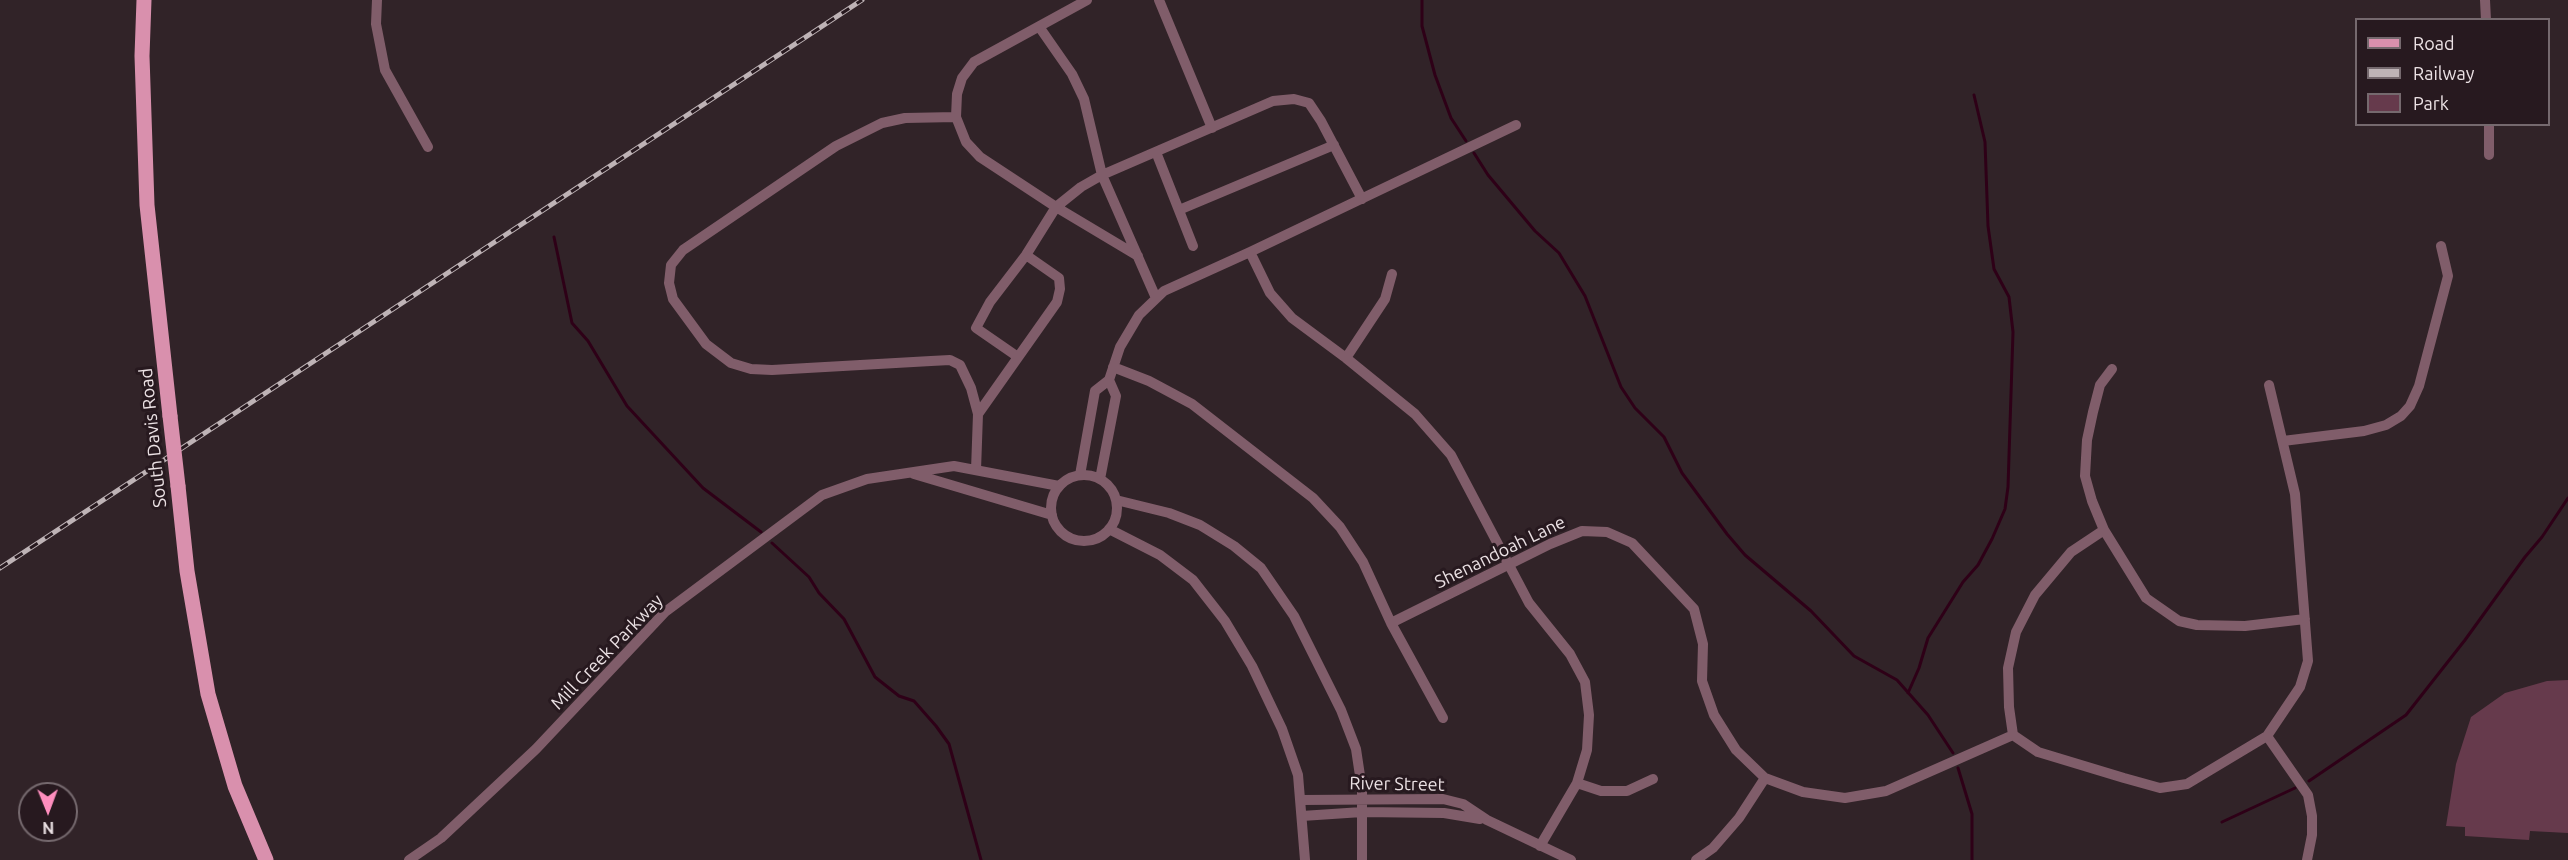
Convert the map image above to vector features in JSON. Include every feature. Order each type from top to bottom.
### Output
[{"type":"main road","name":"South Davis Road","points":[[144,0],[142,56],[147,205],[188,571],[208,694],[235,786],[266,860]]},
{"type":"street","points":[[377,0],[376,24],[385,70],[428,147]]},
{"type":"street","points":[[1087,0],[1040,28],[974,62],[962,78],[957,94],[956,117],[966,142],[980,157],[1056,207],[1138,256]]},
{"type":"street","points":[[1159,0],[1212,128]]},
{"type":"street","points":[[2485,0],[2486,18]]},
{"type":"street","points":[[1040,28],[1072,75],[1084,99],[1102,175],[1156,298]]},
{"type":"street","points":[[1018,357],[976,328],[990,302],[1026,255],[1056,207],[1081,187],[1102,175],[1273,101],[1294,99],[1309,103],[1362,199]]},
{"type":"street","points":[[956,117],[905,118],[882,123],[836,146],[683,250],[671,265],[669,283],[673,299],[706,344],[731,363],[751,369],[772,370],[950,360],[960,366],[971,388],[978,414],[976,470]]},
{"type":"street","points":[[1080,475],[1095,391],[1109,380],[1120,347],[1139,315],[1164,291],[1516,125]]},
{"type":"street","points":[[2489,126],[2489,156]]},
{"type":"street","points":[[1179,210],[1334,145]]},
{"type":"street","points":[[1156,152],[1193,246]]},
{"type":"street","points":[[2283,441],[2364,431],[2386,425],[2401,416],[2410,406],[2419,386],[2448,276],[2441,246]]},
{"type":"street","points":[[1250,252],[1270,293],[1292,318],[1347,358],[1415,414],[1451,455],[1529,603],[1570,654],[1585,682],[1589,715],[1587,750],[1577,783],[1540,846]]},
{"type":"street","points":[[978,414],[1057,302],[1060,289],[1059,278],[1026,255]]},
{"type":"street","points":[[1347,358],[1385,299],[1392,274]]},
{"type":"street","points":[[1113,367],[1149,381],[1192,404],[1313,498],[1340,527],[1363,562],[1391,623],[1443,718]]},
{"type":"street","points":[[2112,369],[2100,385],[2087,449],[2085,476],[2104,530],[2146,598],[2179,621],[2197,625],[2245,626],[2305,619]]},
{"type":"street","points":[[1100,479],[1116,396],[1109,380]]},
{"type":"street","points":[[2104,530],[2071,552],[2035,595],[2016,632],[2008,668],[2009,707],[2013,735],[2038,752],[2160,788],[2187,784],[2267,736],[2300,687],[2308,661],[2295,494],[2269,385]]},
{"type":"street","name":"Mill Creek Parkway","points":[[409,860],[441,838],[536,749],[665,612],[822,495],[867,479],[954,466],[1059,486]]},
{"type":"street","points":[[914,473],[1052,515]]},
{"type":"street","points":[[1080,475],[1100,479],[1112,490],[1116,500],[1114,520],[1109,529],[1091,540],[1069,537],[1060,530],[1052,515],[1052,498],[1065,480],[1080,475]]},
{"type":"street","points":[[1116,500],[1169,513],[1200,525],[1234,546],[1261,568],[1294,616],[1341,710],[1356,749],[1362,799],[1362,860]]},
{"type":"street","points":[[1109,529],[1160,555],[1193,580],[1209,598],[1252,666],[1282,729],[1298,775],[1305,860]]},
{"type":"street","name":"Shenandoah Lane","points":[[1391,623],[1581,531],[1607,532],[1632,543],[1694,609],[1703,644],[1702,681],[1714,715],[1736,750],[1765,778]]},
{"type":"street","points":[[1696,860],[1713,848],[1739,818],[1765,778],[1803,792],[1845,798],[1886,791],[2013,735]]},
{"type":"street","points":[[2267,736],[2308,795],[2312,816],[2312,836],[2307,860]]},
{"type":"street","points":[[1577,783],[1601,791],[1628,791],[1653,779]]},
{"type":"street","name":"River Street","points":[[1301,800],[1443,799],[1463,804],[1486,820],[1571,860]]},
{"type":"street","name":"River Street","points":[[1302,816],[1362,812],[1444,813],[1486,820]]},
{"type":"green space","points":[[2568,680],[2568,833],[2530,831],[2529,840],[2465,836],[2465,827],[2446,826],[2456,764],[2471,717],[2505,693],[2547,681]]},
{"type":"waterway","points":[[1422,0],[1422,26],[1435,75],[1451,118],[1466,141]]},
{"type":"waterway","points":[[1908,693],[1928,638],[1963,582],[1978,565],[1992,539],[2005,509],[2008,487],[2013,332],[2009,297],[1994,269],[1988,226],[1985,142],[1974,95]]},
{"type":"waterway","points":[[1474,153],[1488,175],[1535,231],[1559,253],[1585,296],[1621,387],[1635,408],[1664,437],[1682,473],[1727,534],[1745,555],[1811,611],[1854,656],[1897,680],[1928,715],[1953,753]]},
{"type":"waterway","points":[[554,237],[572,323],[588,341],[627,406],[703,488],[761,532]]},
{"type":"waterway","points":[[2309,781],[2406,715],[2542,537],[2568,498]]},
{"type":"waterway","points":[[772,543],[809,577],[819,593],[844,619],[875,677],[899,696],[914,701],[949,744],[981,860]]},
{"type":"waterway","points":[[1958,768],[1972,814],[1972,860]]},
{"type":"waterway","points":[[2222,822],[2295,788]]},
{"type":"railway","points":[[0,568],[862,0]]}]
